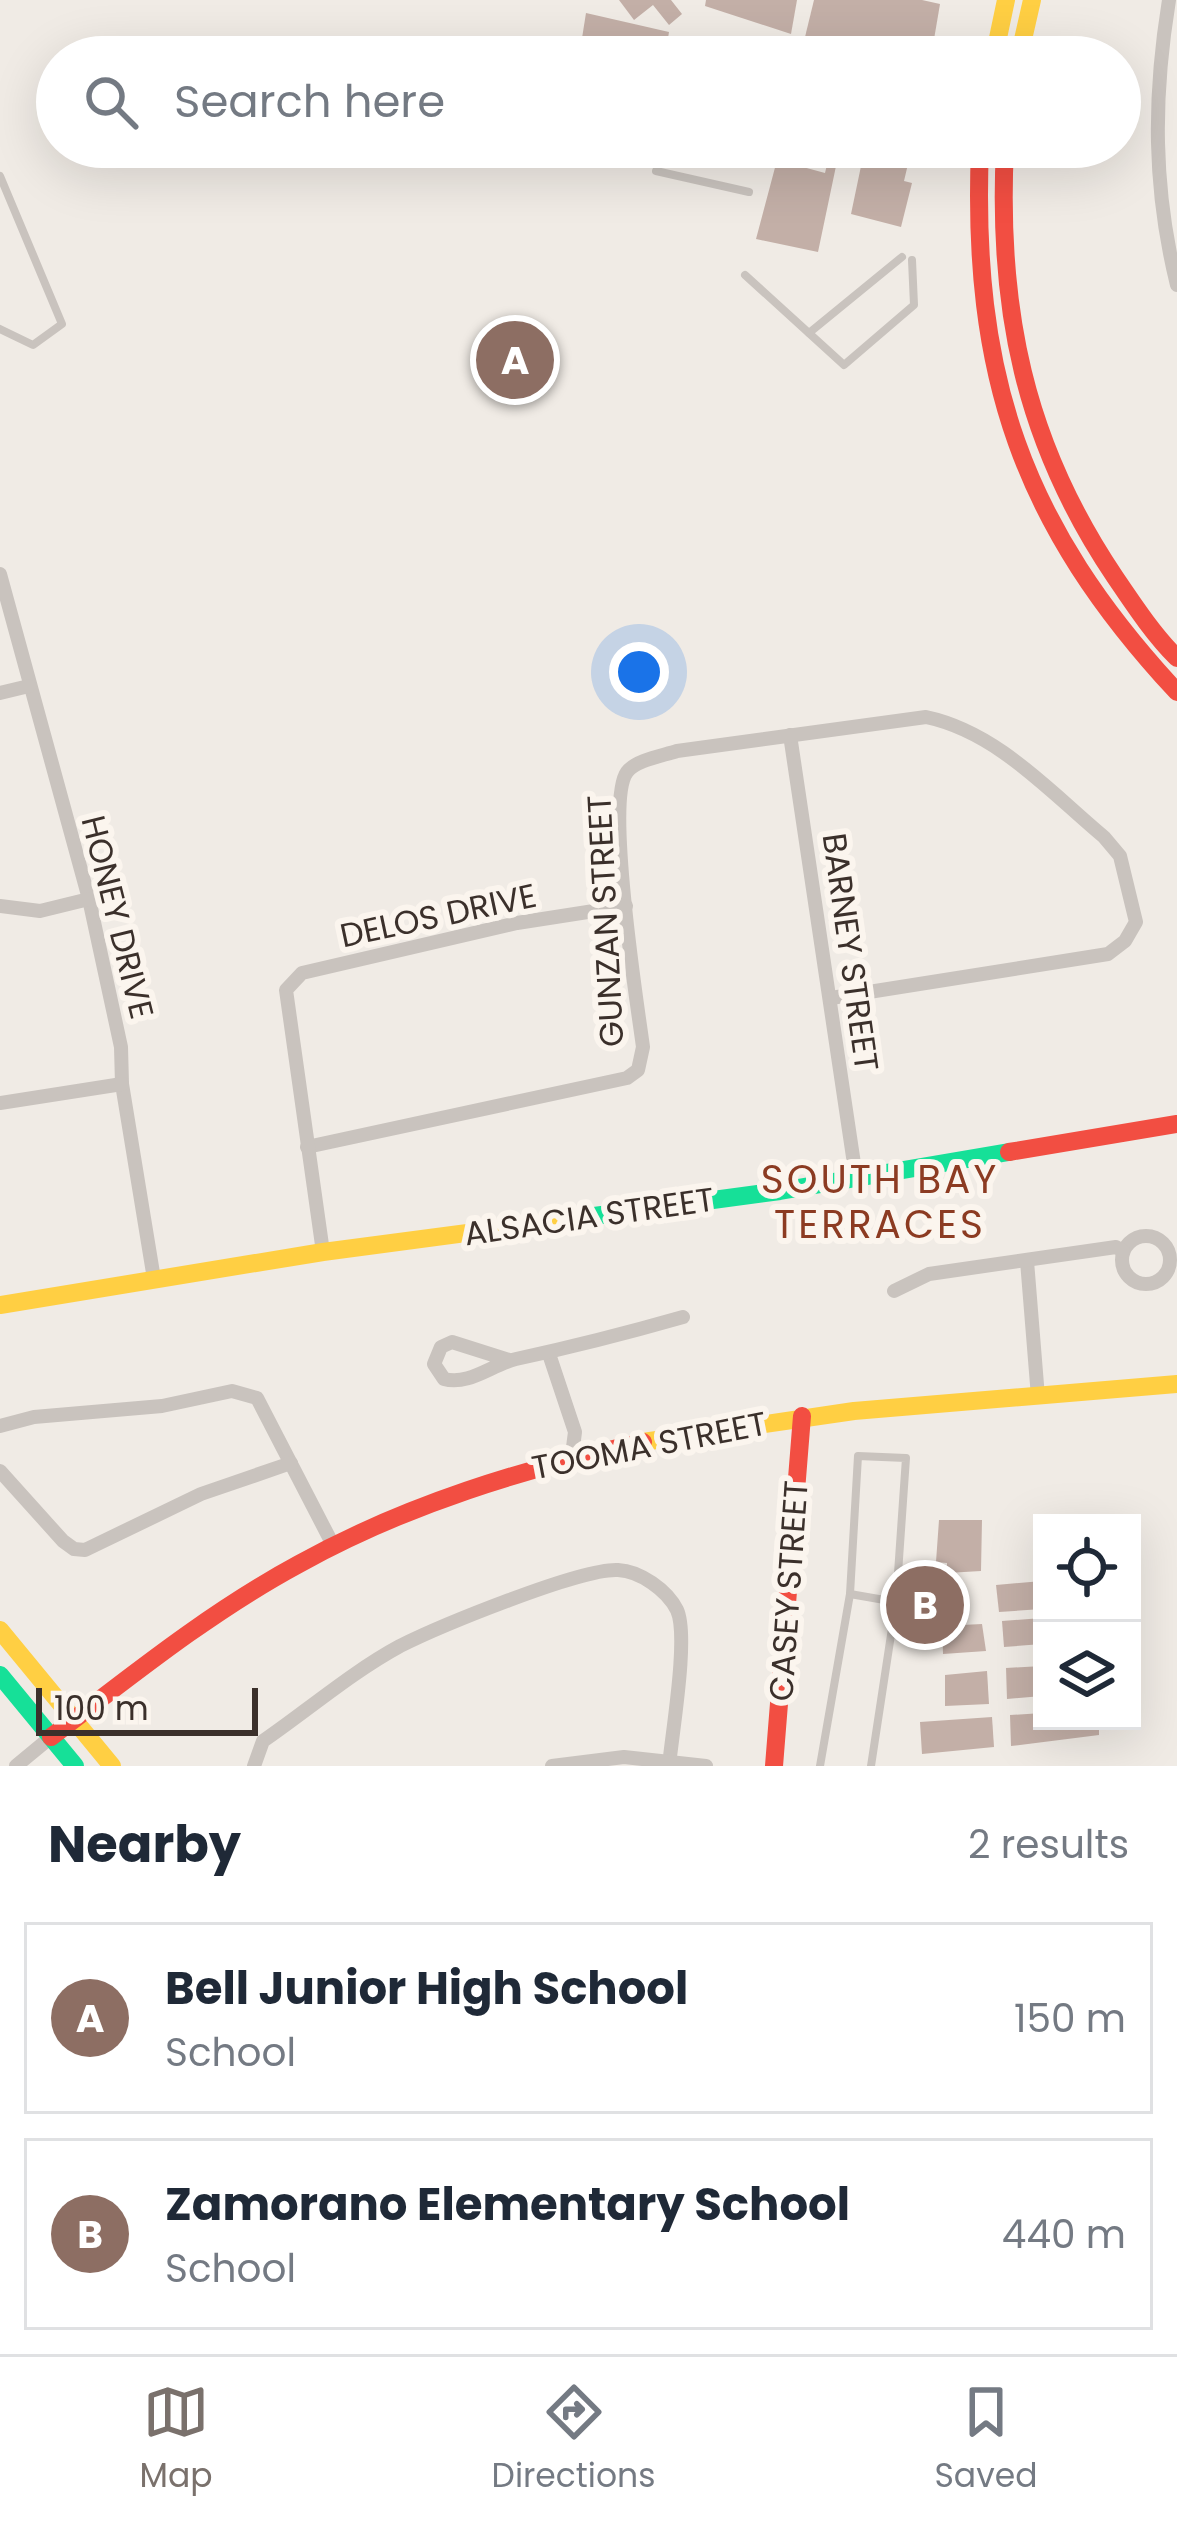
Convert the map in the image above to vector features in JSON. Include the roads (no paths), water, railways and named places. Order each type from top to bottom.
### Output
[{"type":"main road","points":[[998,36],[1006,0]]},
{"type":"main road","points":[[1024,36],[1032,0]]},
{"type":"main road","points":[[979,168],[976,274],[997,390],[1037,497],[1082,576],[1148,664],[1177,692]]},
{"type":"main road","points":[[1004,168],[1000,236],[1021,382],[1060,486],[1102,562],[1177,658]]},
{"type":"main road","points":[[976,274],[988,278],[994,322],[1011,337]]},
{"type":"main road","name":"ALSACIA STREET","points":[[0,1305],[1177,1124]]},
{"type":"main road","name":"TOOMA STREET","points":[[51,1737],[183,1636],[333,1545],[442,1497],[572,1455],[659,1436],[802,1416],[1177,1384]]},
{"type":"main road","name":"CASEY STREET","points":[[775,1766],[802,1416]]},
{"type":"main road","points":[[0,1630],[112,1766]]},
{"type":"main road","points":[[0,1675],[74,1766]]},
{"type":"street","points":[[1169,0],[1157,73],[1156,154],[1177,285]]},
{"type":"street","name":"HONEY DRIVE","points":[[0,574],[89,899],[121,1047],[122,1084],[154,1279]]},
{"type":"street","points":[[0,693],[29,686]]},
{"type":"street","name":"GUNZAN STREET","points":[[307,1147],[627,1078],[638,1070],[643,1047],[618,791],[628,770],[677,751],[926,717],[952,723],[986,738],[1104,837],[1120,856],[1136,922],[1125,941],[1108,954],[831,998]]},
{"type":"street","name":"BARNEY STREET","points":[[790,735],[856,1177]]},
{"type":"street","points":[[0,906],[40,910],[89,899]]},
{"type":"street","name":"DELOS DRIVE","points":[[307,1147],[286,1007],[286,990],[302,973],[517,923],[626,906]]},
{"type":"street","points":[[0,1103],[122,1084]]},
{"type":"street","points":[[307,1147],[322,1252]]},
{"type":"street","points":[[894,1291],[928,1274],[1116,1247],[1124,1251]]},
{"type":"street","points":[[1027,1261],[1038,1396]]},
{"type":"street","points":[[509,1360],[452,1342],[441,1347],[434,1364],[444,1379],[457,1382],[509,1360],[549,1354],[683,1317]]},
{"type":"street","points":[[549,1354],[574,1432],[572,1455]]},
{"type":"street","points":[[0,1426],[50,1415],[162,1406],[232,1391],[257,1398],[333,1545]]},
{"type":"street","points":[[0,1471],[63,1541],[85,1550],[201,1494],[291,1463]]},
{"type":"street","points":[[254,1766],[263,1741],[397,1648],[454,1621],[602,1570],[628,1571],[655,1584],[677,1610],[682,1635],[669,1764]]},
{"type":"street","points":[[16,1766],[51,1737]]},
{"type":"street","points":[[552,1766],[624,1756],[706,1766]]},
{"type":"lane","points":[[656,171],[749,192]]},
{"type":"lane","points":[[0,176],[62,324],[33,345],[0,329]]},
{"type":"lane","points":[[745,275],[844,365],[914,304],[907,259],[809,333]]},
{"type":"lane","points":[[820,1766],[850,1594],[858,1456],[906,1458],[896,1602],[871,1766]]},
{"type":"lane","points":[[850,1594],[896,1602]]},
{"type":"place","name":"Bell Junior High School","points":[[515,360]]},
{"type":"place","name":"Zamorano Elementary School","points":[[925,1605]]},
{"type":"district","name":"SOUTH BAY TERRACES","points":[[880,1202]]}]
